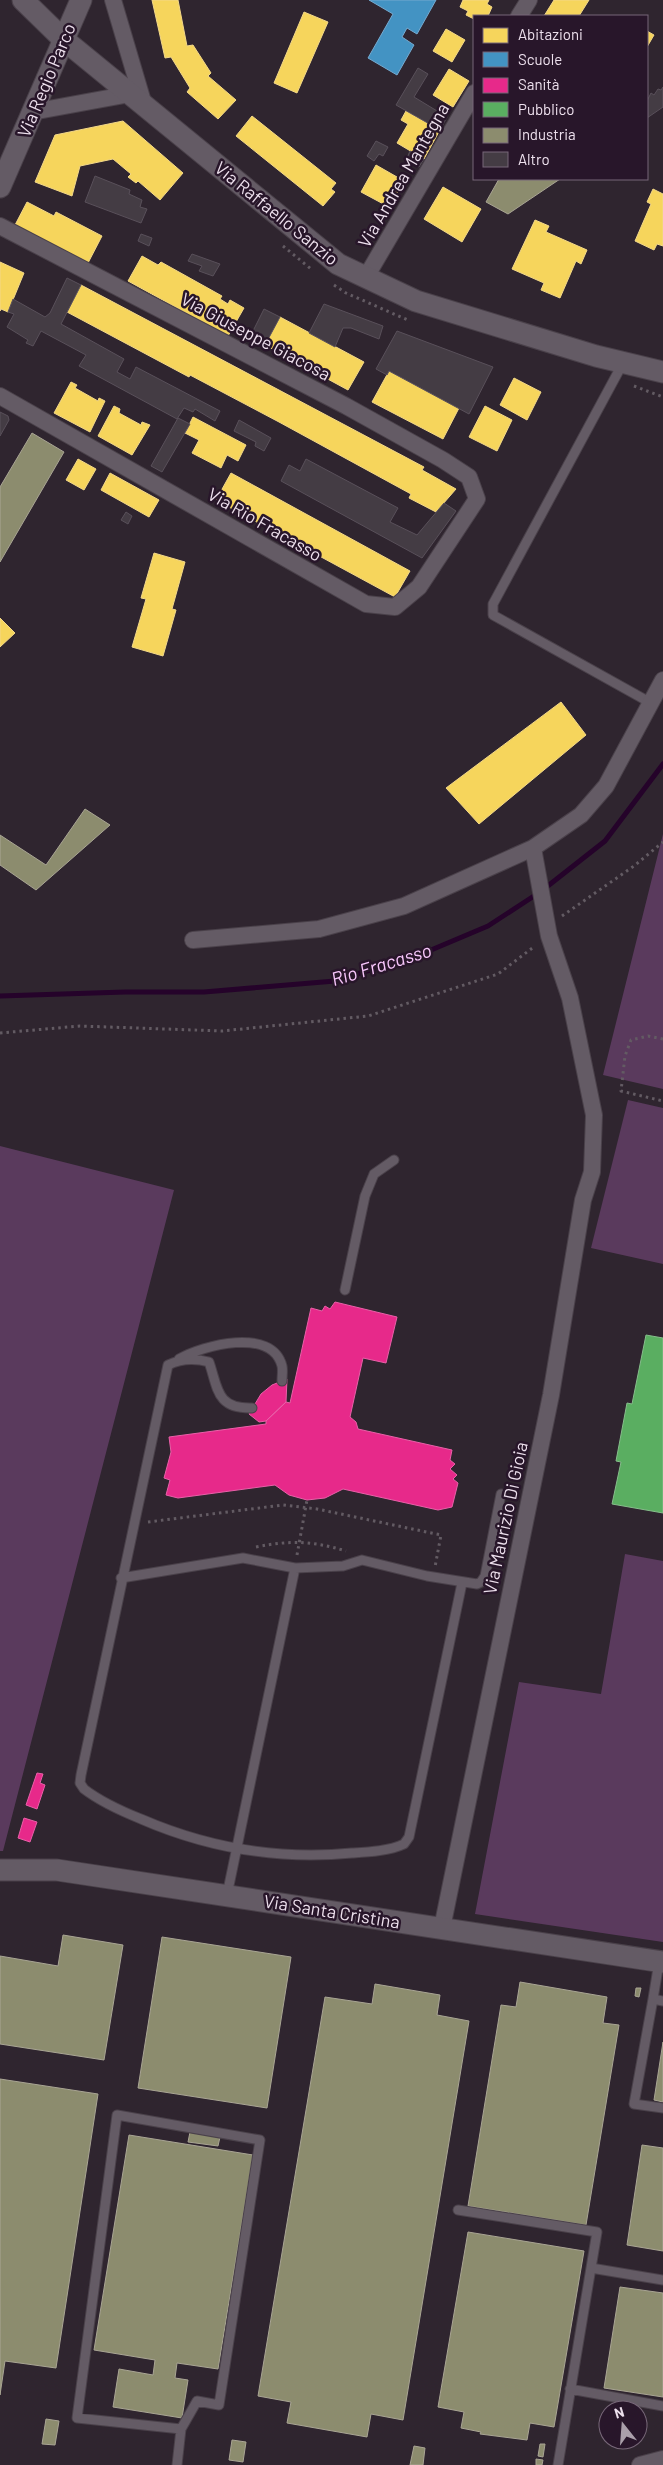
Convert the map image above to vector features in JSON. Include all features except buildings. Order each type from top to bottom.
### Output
[{"type":"street","name":"Via Raffaello Sanzio","points":[[23,0],[63,39],[338,264],[416,301],[623,363],[663,372]]},
{"type":"street","name":"Via Regio Parco","points":[[0,187],[81,0]]},
{"type":"street","points":[[32,112],[137,99],[113,0]]},
{"type":"street","points":[[520,15],[529,0]]},
{"type":"street","name":"Via Andrea Mantegna","points":[[366,277],[473,95]]},
{"type":"street","name":"Via Giuseppe Giacosa","points":[[0,226],[346,406],[443,460],[469,477],[477,499]]},
{"type":"street","name":"Via Rio Fracasso","points":[[0,396],[366,604],[395,607],[419,587],[477,499]]},
{"type":"street","points":[[193,940],[318,929],[404,906],[532,848],[581,815],[606,786],[663,680]]},
{"type":"street","name":"Via Maurizio Di Gioia","points":[[442,1928],[551,1395],[583,1200],[592,1172],[594,1115],[570,998],[548,931],[532,848]]},
{"type":"street","name":"Via Santa Cristina","points":[[0,1870],[58,1870],[661,1962]]},
{"type":"street","points":[[640,2465],[663,2459]]},
{"type":"lane","points":[[623,363],[493,604],[493,615],[651,703]]},
{"type":"lane","points":[[345,1290],[365,1196],[374,1174],[394,1160]]},
{"type":"lane","points":[[282,1381],[282,1365],[270,1349],[253,1342],[220,1345],[188,1354],[168,1365],[164,1373],[80,1774],[80,1783],[92,1795],[142,1820],[184,1835],[236,1849],[280,1855],[322,1856],[372,1851],[404,1844],[409,1837],[462,1583]]},
{"type":"lane","points":[[177,1360],[201,1359],[209,1362],[216,1390],[225,1401],[240,1408],[252,1408]]},
{"type":"lane","points":[[121,1578],[243,1558],[295,1568],[344,1566],[362,1560],[433,1577],[477,1584],[481,1582],[484,1576],[501,1494]]},
{"type":"lane","points":[[227,1895],[295,1568]]},
{"type":"lane","points":[[661,1962],[634,2104],[663,2108]]},
{"type":"lane","points":[[653,1999],[663,2001]]},
{"type":"lane","points":[[177,2465],[181,2429],[197,2401],[219,2405],[260,2140],[117,2115],[77,2418],[181,2429]]},
{"type":"lane","points":[[458,2210],[597,2232],[558,2465]]},
{"type":"lane","points":[[591,2268],[663,2280]]},
{"type":"lane","points":[[570,2389],[663,2406]]},
{"type":"path","points":[[0,1033],[80,1026],[222,1031],[368,1016],[498,974],[548,931],[663,842]]},
{"type":"path","points":[[663,1039],[648,1036],[631,1040],[625,1056],[621,1091],[663,1100]]},
{"type":"path","points":[[295,1568],[307,1500]]},
{"type":"path","points":[[133,1524],[283,1505],[317,1509],[441,1535],[433,1577]]},
{"type":"path","points":[[243,1558],[248,1549],[283,1541],[332,1547],[353,1554],[362,1560]]},
{"type":"shaded area","points":[[663,834],[663,1089],[603,1075]]},
{"type":"shaded area","points":[[628,1100],[663,1108],[663,1264],[591,1248]]},
{"type":"shaded area","points":[[0,1146],[174,1190],[3,1851],[0,1851]]},
{"type":"shaded area","points":[[625,1554],[663,1561],[663,1942],[475,1914],[519,1682],[601,1694]]},
{"type":"waterway","name":"Rio Fracasso","points":[[544,889],[605,841],[663,764]]},
{"type":"waterway","name":"Rio Fracasso","points":[[0,996],[125,992],[204,992],[335,981],[424,953],[488,926],[537,894]]}]
